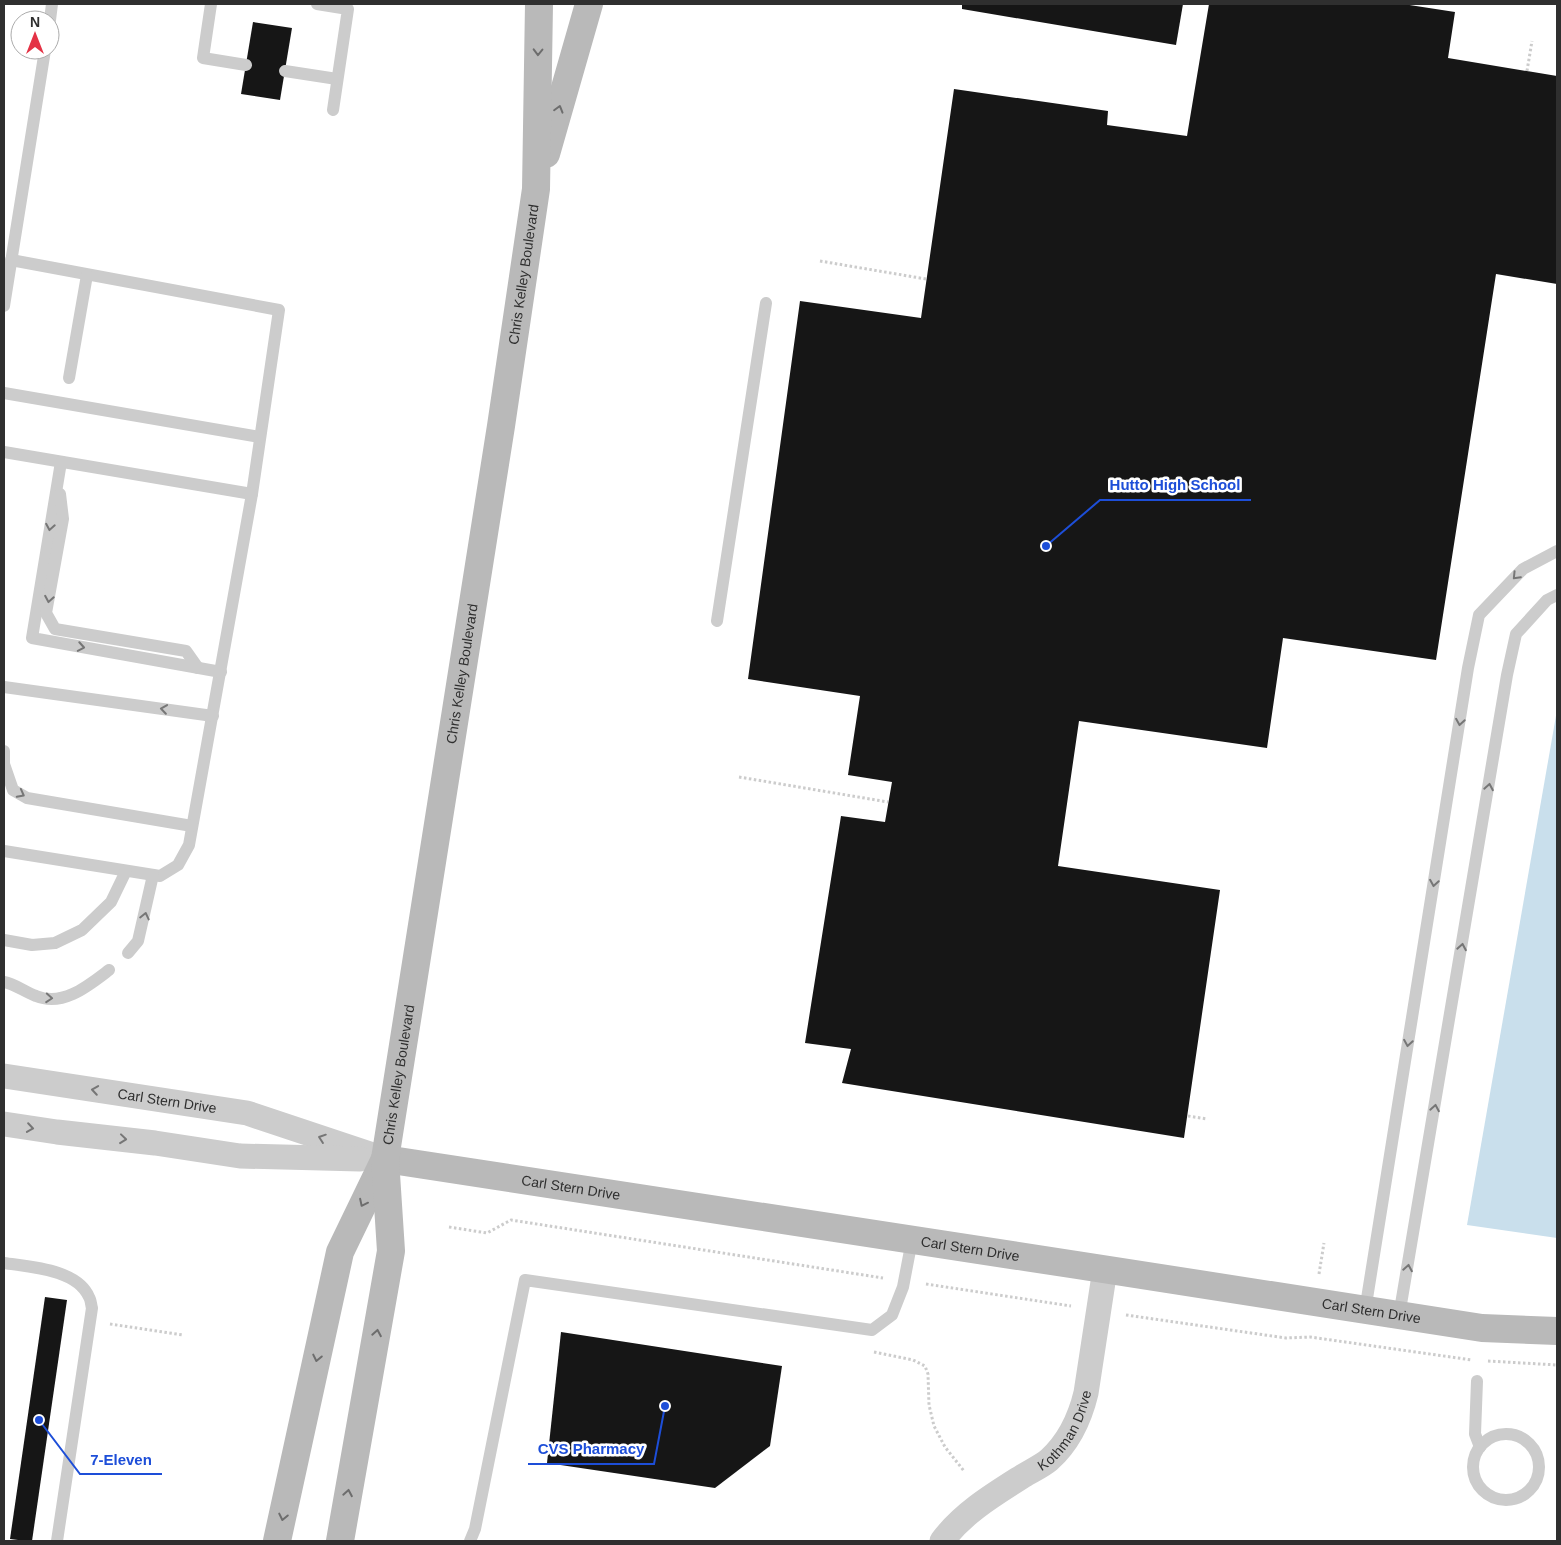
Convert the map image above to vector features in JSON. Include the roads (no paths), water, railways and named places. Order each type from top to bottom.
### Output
[{"type":"main road","name":"Chris Kelley Boulevard","points":[[340,1541],[391,1251],[385,1159],[500,436],[536,189],[539,4]]},
{"type":"main road","name":"Chris Kelley Boulevard","points":[[536,189],[589,4]]},
{"type":"main road","name":"Chris Kelley Boulevard","points":[[277,1541],[340,1252],[385,1159]]},
{"type":"main road","name":"Carl Stern Drive","points":[[385,1159],[1399,1316],[1482,1328],[1557,1331]]},
{"type":"street","name":"Carl Stern Drive","points":[[4,1076],[247,1113],[385,1159]]},
{"type":"street","name":"Carl Stern Drive","points":[[4,1124],[57,1132],[155,1142],[240,1156],[385,1159]]},
{"type":"street","name":"Kothman Drive","points":[[942,1541],[952,1527],[986,1500],[1049,1460],[1068,1438],[1082,1413],[1105,1269]]},
{"type":"lane","points":[[212,4],[203,58],[246,65]]},
{"type":"lane","points":[[317,4],[349,6],[333,110]]},
{"type":"lane","points":[[4,306],[43,60]]},
{"type":"lane","points":[[285,71],[337,79]]},
{"type":"lane","points":[[4,851],[160,876],[178,865],[189,845],[252,494],[279,310],[11,260]]},
{"type":"lane","points":[[69,378],[87,275]]},
{"type":"lane","points":[[717,621],[766,303]]},
{"type":"lane","points":[[4,392],[260,437]]},
{"type":"lane","points":[[4,452],[252,494]]},
{"type":"lane","points":[[61,462],[32,638],[221,672]]},
{"type":"lane","points":[[58,482],[63,519],[46,613],[55,629],[186,651],[198,668]]},
{"type":"lane","points":[[1365,1311],[1468,668],[1479,615],[1523,569],[1557,551]]},
{"type":"lane","points":[[1399,1316],[1508,667],[1516,634],[1547,600],[1557,595]]},
{"type":"lane","points":[[4,687],[213,716]]},
{"type":"lane","points":[[4,751],[4,764],[13,790],[27,798],[192,826]]},
{"type":"lane","points":[[4,940],[32,945],[55,943],[82,930],[111,902],[126,871]]},
{"type":"lane","points":[[128,953],[138,941],[153,875]]},
{"type":"lane","points":[[4,982],[37,997],[63,999],[89,985],[109,970]]},
{"type":"lane","points":[[470,1541],[476,1529],[525,1280],[872,1330],[892,1315],[903,1287],[912,1240]]},
{"type":"lane","points":[[4,1263],[60,1273],[72,1280],[90,1297],[92,1308],[56,1541]]},
{"type":"lane","points":[[1477,1380],[1475,1434],[1480,1447]]},
{"type":"lane","points":[[1498,1435],[1513,1435],[1527,1442],[1534,1450],[1539,1470],[1530,1490],[1521,1496],[1499,1499],[1489,1495],[1480,1488],[1473,1468],[1475,1456],[1480,1447],[1498,1435]]},
{"type":"water","points":[[1557,710],[1557,1238],[1467,1225]]},
{"type":"place","name":"Hutto High School","points":[[1046,546]]},
{"type":"place","name":"CVS Pharmacy","points":[[665,1406]]},
{"type":"place","name":"7-Eleven","points":[[39,1420]]}]
